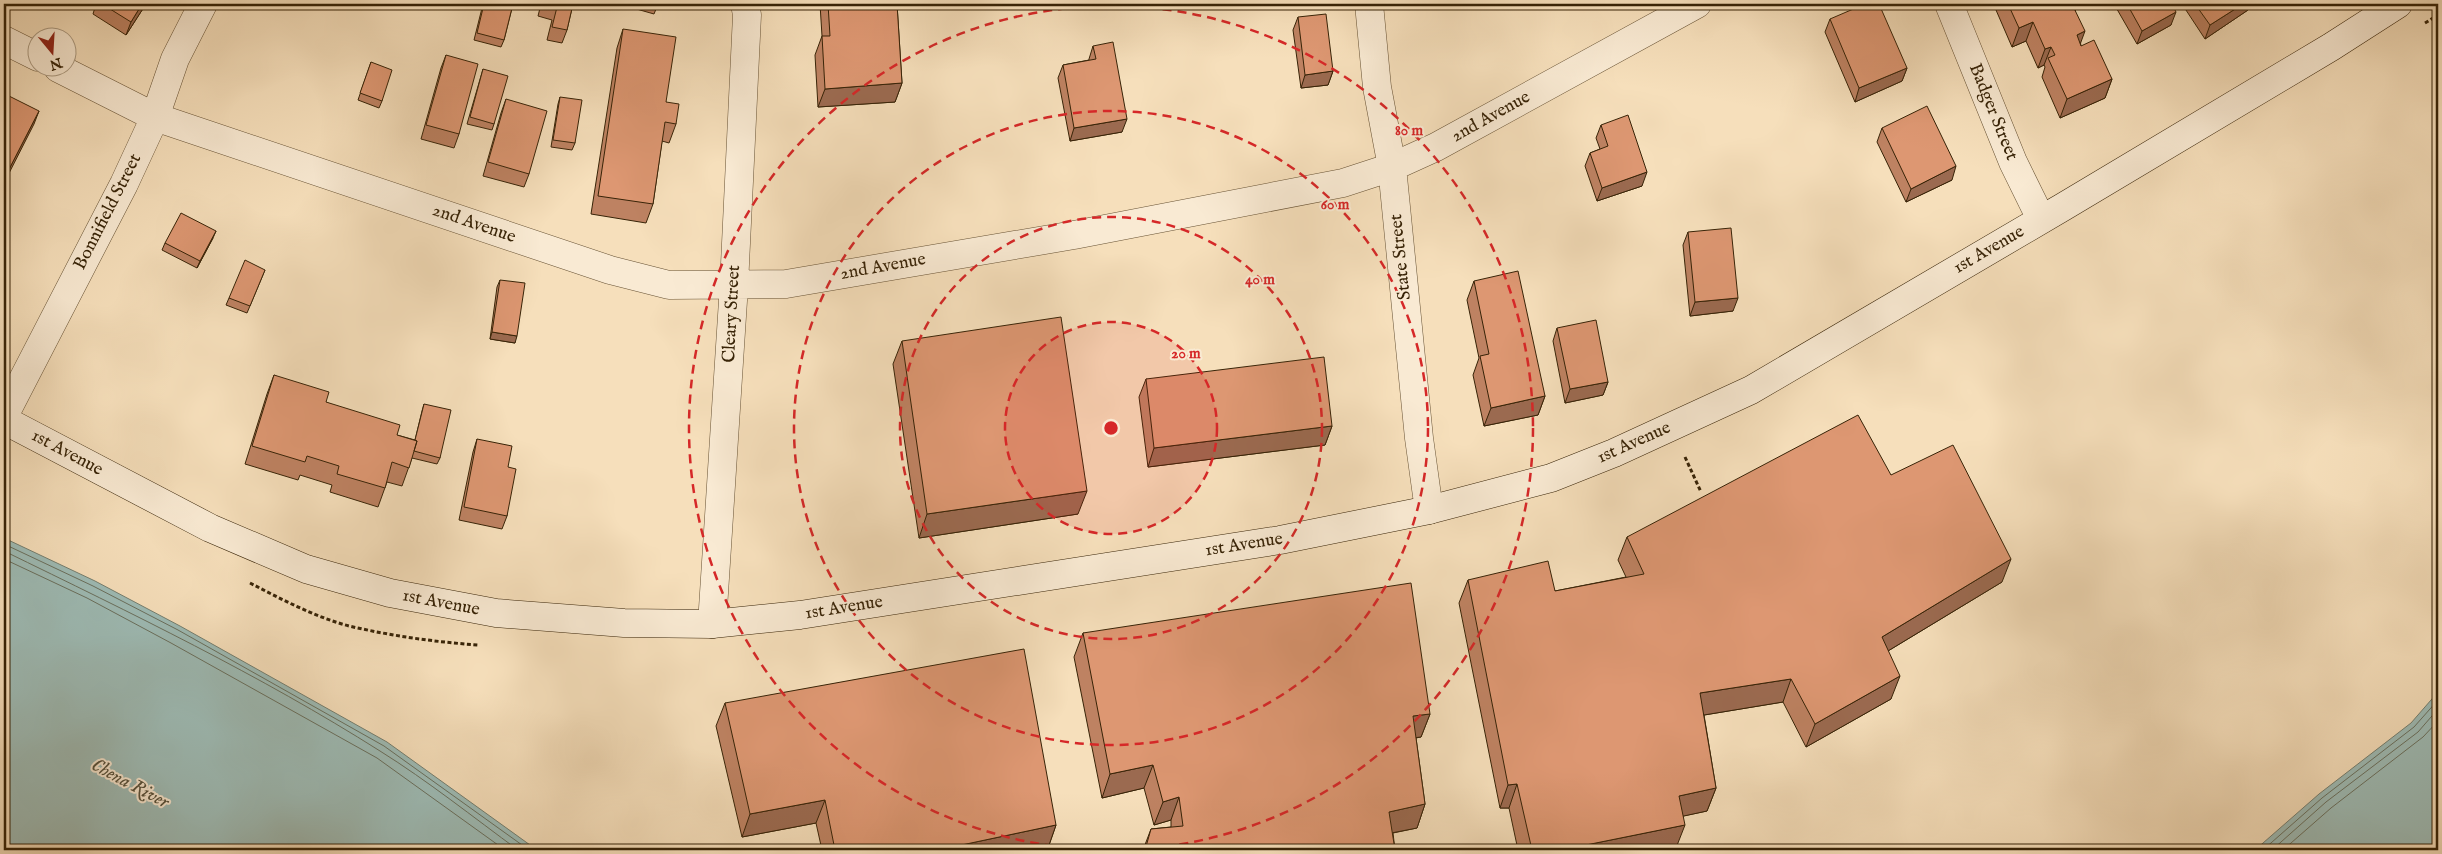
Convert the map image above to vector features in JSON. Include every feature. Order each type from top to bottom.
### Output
[{"type":"street","name":"Bonnifield Street","points":[[4,418],[124,184],[155,117],[175,59],[203,4]]},
{"type":"street","name":"Cleary Street","points":[[712,624],[734,285],[747,24],[745,4]]},
{"type":"street","name":"State Street","points":[[1370,4],[1378,86],[1392,166],[1419,438],[1429,510]]},
{"type":"street","name":"2nd Avenue","points":[[78,78],[155,117],[610,270],[670,285],[786,284],[1074,234],[1343,183],[1392,166],[1436,147],[1698,4]]},
{"type":"street","name":"Badger Street","points":[[1949,4],[2013,162],[2041,219]]},
{"type":"street","name":"1st Avenue","points":[[4,418],[210,528],[306,569],[390,593],[496,613],[624,624],[712,624],[800,615],[1280,540],[1429,510],[1551,478],[1614,453],[1750,390],[2041,219],[2398,4]]},
{"type":"street","points":[[4,40],[28,52]]},
{"type":"path","points":[[1675,460],[1693,452]]},
{"type":"path","points":[[1684,456],[1701,492]]},
{"type":"path","points":[[249,582],[284,601],[348,625],[429,642],[488,645]]},
{"type":"water","name":"Chena River","points":[[4,538],[95,581],[180,626],[387,742],[537,850],[4,850]]},
{"type":"water","points":[[2438,692],[2438,850],[2255,850],[2319,794],[2411,723]]},
{"type":"building","points":[[102,4],[142,4],[131,22]]},
{"type":"building","points":[[484,4],[513,4],[504,40],[477,33]]},
{"type":"building","points":[[545,4],[573,4],[567,30],[552,27],[557,7]]},
{"type":"building","points":[[644,4],[658,4],[657,7]]},
{"type":"building","points":[[828,4],[897,4],[902,83],[825,89],[822,36],[830,36]]},
{"type":"building","points":[[1865,4],[1879,4],[1907,68],[1859,88],[1830,19]]},
{"type":"building","points":[[2008,4],[2072,4],[2085,31],[2077,35],[2081,46],[2094,40],[2112,79],[2067,99],[2048,58],[2055,55],[2051,47],[2045,49],[2033,22],[2019,28]]},
{"type":"building","points":[[2127,4],[2172,4],[2176,12],[2142,31]]},
{"type":"building","points":[[2195,4],[2243,4],[2210,25]]},
{"type":"building","points":[[1326,14],[1333,71],[1305,75],[1298,17]]},
{"type":"building","points":[[623,29],[676,37],[666,102],[679,104],[676,124],[665,122],[653,204],[598,196]]},
{"type":"building","points":[[1113,42],[1127,119],[1074,128],[1063,65],[1096,59],[1093,46]]},
{"type":"building","points":[[446,55],[478,64],[459,134],[426,125]]},
{"type":"building","points":[[371,62],[392,70],[382,101],[360,93]]},
{"type":"building","points":[[483,69],[508,76],[494,124],[470,117]]},
{"type":"building","points":[[5,94],[39,111],[4,179],[4,96]]},
{"type":"building","points":[[560,97],[582,100],[575,143],[553,140]]},
{"type":"building","points":[[506,99],[547,111],[529,174],[488,162]]},
{"type":"building","points":[[1927,106],[1956,166],[1911,189],[1882,128]]},
{"type":"building","points":[[1628,115],[1647,172],[1602,188],[1590,153],[1608,146],[1601,125]]},
{"type":"building","points":[[181,213],[216,231],[200,261],[165,243]]},
{"type":"building","points":[[1731,228],[1738,298],[1695,302],[1688,232]]},
{"type":"building","points":[[245,260],[265,270],[250,306],[229,298]]},
{"type":"building","points":[[1518,271],[1545,396],[1491,408],[1480,356],[1489,354],[1474,281]]},
{"type":"building","points":[[500,280],[525,283],[517,336],[492,332]]},
{"type":"building","points":[[1061,317],[1087,491],[927,514],[902,341]]},
{"type":"building","points":[[1596,320],[1608,382],[1570,389],[1557,328]]},
{"type":"building","points":[[1324,357],[1332,426],[1154,448],[1146,379]]},
{"type":"building","points":[[274,375],[329,392],[326,402],[400,425],[397,435],[417,441],[409,468],[392,462],[385,488],[337,474],[339,466],[307,456],[305,462],[252,446]]},
{"type":"building","points":[[424,404],[451,410],[440,458],[414,451]]},
{"type":"building","points":[[1858,415],[1891,475],[1953,445],[2011,559],[1882,637],[1900,676],[1815,724],[1791,679],[1700,693],[1716,788],[1679,796],[1685,825],[1581,846],[1581,850],[1532,850],[1517,784],[1508,785],[1468,580],[1548,561],[1555,591],[1644,574],[1627,537]]},
{"type":"building","points":[[477,439],[512,446],[508,467],[516,469],[507,516],[464,507]]},
{"type":"building","points":[[1411,583],[1430,714],[1413,716],[1425,804],[1389,812],[1395,850],[1145,850],[1151,829],[1183,826],[1179,797],[1163,802],[1153,765],[1110,774],[1083,633]]},
{"type":"building","points":[[1024,649],[1056,825],[938,850],[835,850],[825,800],[750,814],[725,703]]}]
